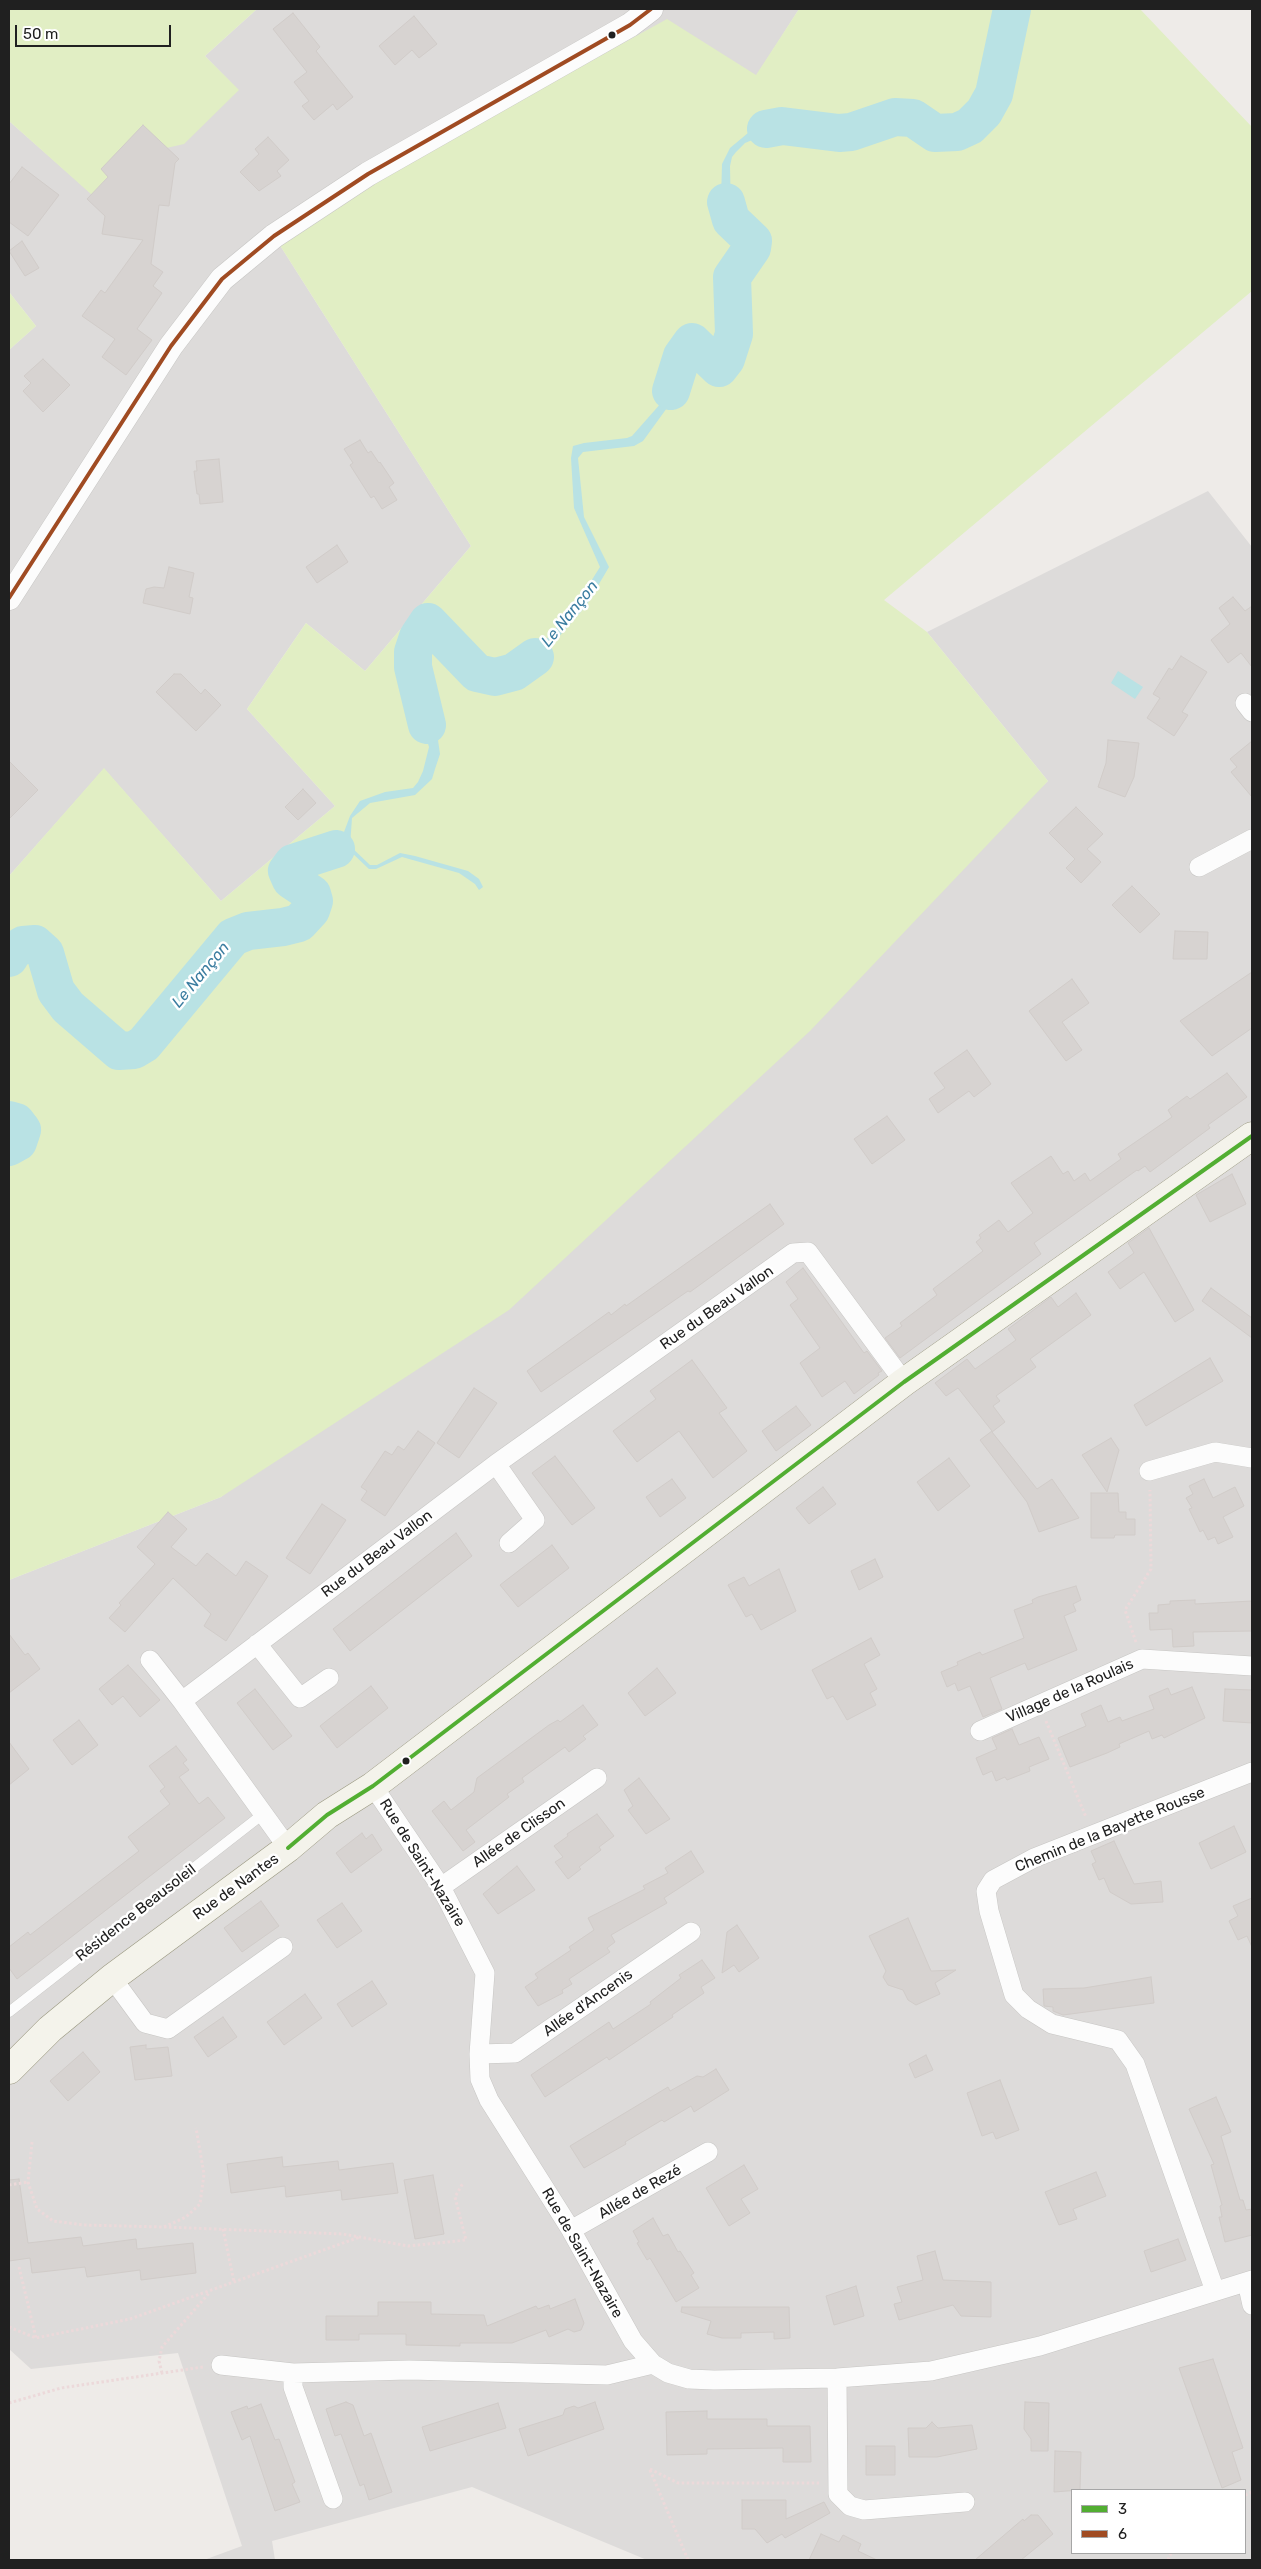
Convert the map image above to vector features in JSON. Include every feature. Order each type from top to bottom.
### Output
[{"type":"main road","name":"Rue de Nantes","points":[[9,2070],[50,2029],[112,1978],[288,1848],[327,1815],[373,1786],[904,1382],[1252,1136]]},
{"type":"street","points":[[9,598],[171,346],[222,279],[274,236],[368,174],[630,26],[651,9]]},
{"type":"street","points":[[1199,867],[1252,839]]},
{"type":"street","name":"Rue du Beau Vallon","points":[[182,1701],[496,1464],[793,1254],[808,1252],[904,1382]]},
{"type":"street","points":[[1149,1471],[1215,1452],[1252,1458]]},
{"type":"street","points":[[496,1464],[535,1520],[509,1543]]},
{"type":"street","points":[[257,1644],[300,1698],[329,1678]]},
{"type":"street","name":"Village de la Roulais","points":[[980,1731],[1142,1659],[1252,1666]]},
{"type":"street","points":[[150,1660],[182,1701],[288,1848]]},
{"type":"street","name":"Chemin de la Bayette Rousse","points":[[1214,2291],[1135,2064],[1118,2040],[1052,2024],[1028,2009],[1014,1995],[989,1912],[986,1891],[993,1880],[1034,1858],[1252,1772]]},
{"type":"street","name":"Allée de Clisson","points":[[441,1887],[597,1778]]},
{"type":"street","name":"Rue de Saint-Nazaire","points":[[373,1786],[441,1887],[484,1973],[479,2054],[480,2079],[489,2100],[571,2230],[633,2341],[653,2364],[668,2373],[689,2378],[836,2378],[931,2371],[1040,2346],[1250,2281]]},
{"type":"street","name":"Allée d'Ancenis","points":[[479,2054],[515,2053],[691,1932]]},
{"type":"street","points":[[112,1978],[145,2023],[168,2029],[283,1947]]},
{"type":"street","name":"Allée de Rezé","points":[[571,2230],[708,2152]]},
{"type":"street","points":[[1250,2281],[1252,2305]]},
{"type":"street","points":[[221,2365],[293,2373],[410,2370],[607,2375],[653,2364]]},
{"type":"street","points":[[293,2373],[293,2387],[333,2499]]},
{"type":"street","points":[[836,2378],[838,2494],[850,2506],[864,2510],[966,2502]]},
{"type":"lane","name":"Résidence Beausoleil","points":[[9,2012],[263,1814]]},
{"type":"path","points":[[1142,1659],[1125,1610],[1151,1570],[1149,1471]]},
{"type":"path","points":[[1039,1704],[1094,1834]]},
{"type":"path","points":[[164,2227],[186,2217],[200,2204],[204,2174],[196,2128]]},
{"type":"path","points":[[32,2142],[28,2182],[37,2209],[53,2220],[84,2225],[343,2234],[408,2246],[466,2240],[456,2197],[463,2183]]},
{"type":"path","points":[[9,2185],[28,2182]]},
{"type":"path","points":[[223,2229],[234,2282]]},
{"type":"path","points":[[9,2328],[36,2338],[130,2319],[360,2237]]},
{"type":"path","points":[[18,2267],[36,2338]]},
{"type":"path","points":[[162,2373],[159,2361],[162,2347],[212,2290]]},
{"type":"path","points":[[9,2404],[61,2388],[221,2365]]},
{"type":"path","points":[[688,2560],[650,2469],[678,2483],[838,2482]]},
{"type":"shaded area","points":[[257,9],[799,9],[757,75],[274,236],[471,546],[365,671],[306,623],[247,709],[335,806],[221,901],[104,769],[9,876],[9,350],[36,326],[9,292],[9,121],[92,194],[238,90],[205,56]]},
{"type":"shaded area","points":[[1208,491],[1252,547],[1252,2560],[647,2560],[472,2487],[272,2541],[275,2560],[204,2560],[242,2546],[178,2353],[31,2369],[9,2349],[9,1580],[221,1497],[1048,781],[927,632]]},
{"type":"green space","points":[[9,9],[257,9],[205,56],[239,90],[184,144],[127,157],[92,195],[9,121]]},
{"type":"green space","points":[[799,9],[1140,9],[1252,127],[1252,291],[884,600],[927,632],[1048,781],[810,1031],[509,1310],[221,1497],[9,1580],[9,876],[104,768],[221,901],[335,806],[247,709],[306,623],[365,671],[471,546],[274,236],[667,19],[756,75]]},
{"type":"green space","points":[[9,292],[36,326],[9,350]]},
{"type":"water","points":[[1006,9],[1019,9],[1011,22],[994,98],[979,126],[970,136],[925,141],[903,123],[897,123],[853,140],[835,144],[808,137],[762,136],[745,143],[736,152],[732,157],[730,166],[731,218],[756,236],[730,283],[739,316],[725,374],[720,382],[683,357],[672,401],[643,441],[634,446],[583,452],[578,458],[584,517],[609,567],[586,606],[533,666],[514,681],[495,689],[484,690],[467,683],[427,637],[419,648],[410,664],[436,726],[440,754],[432,779],[415,795],[370,803],[352,818],[350,846],[370,865],[377,865],[400,853],[468,871],[479,879],[483,887],[479,890],[475,884],[459,873],[402,857],[376,869],[369,869],[348,849],[289,868],[290,876],[311,882],[318,890],[320,894],[316,915],[280,936],[230,940],[143,1053],[134,1059],[112,1061],[53,1010],[43,1000],[33,955],[25,950],[9,959],[9,950],[22,943],[37,944],[48,983],[56,999],[112,1052],[129,1050],[143,1041],[227,936],[243,930],[280,927],[303,914],[307,907],[308,890],[283,880],[282,862],[334,848],[341,840],[350,816],[360,801],[385,792],[413,788],[423,771],[429,747],[405,665],[409,645],[423,620],[476,675],[505,675],[518,667],[543,643],[576,605],[600,567],[574,508],[571,458],[573,446],[632,436],[662,402],[680,350],[686,340],[714,369],[725,345],[728,328],[730,309],[725,278],[750,240],[724,218],[721,200],[722,164],[730,148],[754,128],[767,123],[813,129],[825,134],[839,133],[901,114],[933,134],[966,126],[976,114],[989,91]]},
{"type":"water","points":[[1118,671],[1143,687],[1135,699],[1111,683]]},
{"type":"water","points":[[9,1106],[27,1111],[36,1117],[40,1128],[38,1141],[34,1146],[9,1157],[9,1145],[15,1141],[18,1123],[9,1120]]},
{"type":"building","points":[[293,13],[320,47],[316,51],[353,97],[337,110],[333,104],[314,120],[302,106],[309,101],[294,82],[307,72],[273,29]]},
{"type":"building","points":[[414,16],[437,44],[419,58],[412,50],[395,65],[379,46]]},
{"type":"building","points":[[143,125],[179,159],[175,163],[169,206],[159,205],[151,264],[163,272],[153,286],[162,293],[137,329],[152,340],[126,375],[102,357],[115,339],[82,316],[101,290],[105,293],[143,240],[102,234],[105,216],[87,199],[108,177],[101,169]]},
{"type":"building","points":[[268,137],[289,160],[277,171],[281,176],[259,191],[240,172],[259,154],[255,149]]},
{"type":"building","points":[[22,167],[59,195],[28,236],[9,222],[9,184]]},
{"type":"building","points":[[22,241],[39,268],[25,276],[9,251]]},
{"type":"building","points":[[43,359],[70,385],[43,412],[23,391],[31,383],[24,376]]},
{"type":"building","points":[[360,440],[368,453],[371,451],[380,462],[394,483],[389,487],[397,500],[382,509],[374,496],[371,498],[350,465],[353,463],[344,449]]},
{"type":"building","points":[[219,459],[223,502],[200,504],[194,471],[197,471],[196,461]]},
{"type":"building","points":[[337,545],[348,562],[317,583],[306,567]]},
{"type":"building","points":[[169,567],[194,573],[189,597],[193,598],[190,614],[143,603],[146,589],[154,587],[164,588]]},
{"type":"building","points":[[1233,597],[1245,611],[1252,606],[1252,667],[1241,653],[1228,663],[1211,640],[1230,624],[1219,608]]},
{"type":"building","points":[[1181,656],[1207,672],[1182,712],[1188,715],[1174,736],[1147,718],[1160,698],[1153,694],[1169,668],[1172,670]]},
{"type":"building","points":[[174,674],[181,674],[201,694],[205,689],[221,705],[196,731],[156,692]]},
{"type":"building","points":[[1108,740],[1139,743],[1134,777],[1125,797],[1098,787],[1106,763]]},
{"type":"building","points":[[1252,741],[1252,797],[1231,772],[1237,767],[1230,759]]},
{"type":"building","points":[[9,761],[38,790],[9,819]]},
{"type":"building","points":[[303,789],[316,803],[298,820],[285,807]]},
{"type":"building","points":[[1076,807],[1103,834],[1087,849],[1101,862],[1081,883],[1066,868],[1075,859],[1049,833]]},
{"type":"building","points":[[1132,886],[1160,914],[1140,933],[1112,905]]},
{"type":"building","points":[[1175,931],[1208,932],[1207,959],[1173,959]]},
{"type":"building","points":[[1252,972],[1252,1028],[1212,1056],[1180,1021]]},
{"type":"building","points":[[1072,979],[1089,1003],[1062,1022],[1082,1050],[1066,1061],[1029,1011]]},
{"type":"building","points":[[967,1050],[991,1084],[974,1097],[969,1091],[938,1113],[929,1099],[945,1088],[934,1073]]},
{"type":"building","points":[[1227,1073],[1247,1097],[1208,1125],[1210,1128],[1150,1172],[1145,1166],[1137,1170],[1034,1243],[1041,1254],[900,1358],[885,1338],[902,1326],[900,1323],[937,1295],[933,1289],[983,1251],[976,1242],[981,1238],[979,1235],[999,1220],[1008,1232],[1033,1213],[1011,1183],[1051,1156],[1063,1174],[1068,1171],[1074,1181],[1085,1173],[1090,1181],[1121,1159],[1118,1154],[1172,1117],[1168,1110],[1187,1096],[1190,1099]]},
{"type":"building","points":[[887,1116],[905,1140],[872,1164],[854,1139]]},
{"type":"building","points":[[1232,1174],[1246,1204],[1210,1222],[1196,1195]]},
{"type":"building","points":[[770,1204],[784,1224],[690,1292],[688,1291],[541,1392],[527,1371],[609,1312],[611,1315],[625,1304],[626,1306]]},
{"type":"building","points":[[1149,1228],[1194,1310],[1175,1322],[1144,1272],[1120,1289],[1108,1272],[1134,1253],[1128,1243]]},
{"type":"building","points":[[803,1268],[864,1353],[867,1351],[882,1371],[854,1394],[845,1381],[822,1397],[800,1363],[820,1348],[790,1305],[798,1299],[786,1282]]},
{"type":"building","points":[[1211,1288],[1252,1318],[1252,1338],[1202,1301]]},
{"type":"building","points":[[1076,1293],[1091,1315],[1030,1359],[1036,1367],[996,1396],[1000,1401],[993,1406],[1005,1422],[992,1432],[1037,1489],[1052,1479],[1079,1518],[1039,1532],[1027,1502],[980,1440],[992,1431],[958,1388],[946,1396],[935,1383],[967,1359],[975,1369],[1016,1340],[1008,1329],[1051,1297],[1058,1307]]},
{"type":"building","points":[[1210,1358],[1223,1381],[1146,1426],[1134,1405]]},
{"type":"building","points":[[692,1360],[727,1408],[719,1413],[747,1451],[713,1478],[679,1431],[637,1462],[613,1431],[656,1399],[650,1391]]},
{"type":"building","points":[[474,1388],[497,1403],[459,1458],[437,1443]]},
{"type":"building","points":[[796,1406],[811,1425],[776,1451],[762,1431]]},
{"type":"building","points":[[418,1431],[435,1443],[385,1516],[361,1500],[367,1491],[361,1487],[385,1451],[392,1455],[398,1446],[404,1450]]},
{"type":"building","points":[[1111,1438],[1119,1450],[1107,1492],[1082,1455]]},
{"type":"building","points":[[555,1456],[595,1508],[572,1525],[532,1473]]},
{"type":"building","points":[[949,1458],[970,1486],[938,1511],[917,1482]]},
{"type":"building","points":[[672,1479],[686,1498],[660,1517],[646,1497]]},
{"type":"building","points":[[1204,1479],[1213,1498],[1235,1487],[1244,1506],[1223,1517],[1233,1537],[1218,1544],[1215,1537],[1208,1540],[1203,1530],[1200,1532],[1189,1509],[1192,1508],[1186,1498],[1193,1494],[1189,1486]]},
{"type":"building","points":[[823,1487],[836,1504],[809,1524],[796,1508]]},
{"type":"building","points":[[1091,1493],[1118,1493],[1119,1512],[1126,1512],[1126,1519],[1135,1519],[1135,1535],[1115,1535],[1114,1538],[1091,1538]]},
{"type":"building","points":[[322,1504],[346,1520],[310,1574],[286,1558]]},
{"type":"building","points":[[168,1512],[187,1529],[171,1547],[196,1566],[207,1553],[236,1576],[246,1561],[268,1576],[226,1641],[204,1626],[211,1614],[173,1578],[125,1632],[109,1618],[121,1605],[119,1603],[155,1564],[137,1547]]},
{"type":"building","points":[[456,1533],[472,1556],[350,1651],[333,1629]]},
{"type":"building","points":[[552,1545],[569,1568],[518,1607],[500,1585]]},
{"type":"building","points":[[875,1559],[883,1577],[859,1590],[851,1571]]},
{"type":"building","points":[[779,1569],[796,1611],[761,1630],[752,1614],[746,1617],[728,1585],[744,1577],[749,1586]]},
{"type":"building","points":[[1076,1586],[1081,1600],[1073,1604],[1076,1611],[1064,1616],[1077,1650],[1028,1670],[1025,1663],[990,1678],[1002,1709],[983,1717],[970,1686],[958,1691],[955,1683],[947,1687],[941,1672],[958,1665],[957,1662],[980,1652],[982,1655],[1024,1638],[1014,1610],[1033,1603],[1032,1600],[1038,1597]]},
{"type":"building","points":[[1195,1600],[1195,1604],[1252,1601],[1252,1631],[1193,1632],[1194,1646],[1173,1647],[1172,1629],[1150,1630],[1149,1613],[1158,1613],[1158,1605],[1170,1604],[1170,1601]]},
{"type":"building","points":[[9,1634],[25,1655],[28,1653],[40,1669],[9,1693]]},
{"type":"building","points":[[871,1638],[880,1655],[864,1664],[877,1689],[870,1693],[876,1705],[847,1720],[833,1696],[827,1699],[812,1670]]},
{"type":"building","points":[[128,1665],[160,1700],[140,1717],[123,1696],[112,1705],[99,1689]]},
{"type":"building","points":[[657,1668],[676,1693],[645,1716],[628,1693]]},
{"type":"building","points":[[371,1686],[388,1708],[337,1748],[320,1726]]},
{"type":"building","points":[[1192,1687],[1205,1718],[1164,1738],[1162,1735],[1152,1739],[1149,1731],[1119,1744],[1120,1747],[1107,1753],[1070,1767],[1058,1738],[1086,1726],[1081,1714],[1101,1705],[1108,1722],[1120,1717],[1122,1721],[1154,1709],[1149,1696],[1168,1688],[1171,1695]]},
{"type":"building","points":[[255,1689],[292,1736],[273,1750],[237,1703]]},
{"type":"building","points":[[1225,1689],[1252,1690],[1252,1723],[1223,1721]]},
{"type":"building","points":[[583,1705],[598,1725],[583,1736],[586,1739],[569,1752],[565,1747],[522,1778],[524,1782],[507,1794],[509,1797],[466,1830],[475,1842],[463,1851],[432,1811],[444,1801],[451,1810],[474,1792],[477,1778],[549,1725],[558,1720],[560,1722]]},
{"type":"building","points":[[79,1720],[98,1745],[72,1765],[53,1740]]},
{"type":"building","points":[[1012,1729],[1019,1745],[1039,1737],[1049,1759],[1029,1767],[1030,1771],[1007,1780],[1005,1777],[996,1781],[992,1771],[983,1775],[976,1758],[997,1749],[992,1738]]},
{"type":"building","points":[[9,1742],[29,1769],[9,1785]]},
{"type":"building","points":[[176,1746],[187,1760],[183,1763],[189,1770],[179,1777],[199,1804],[208,1797],[225,1818],[17,1979],[9,1968],[9,1947],[28,1932],[30,1935],[139,1851],[128,1837],[170,1804],[160,1791],[165,1787],[149,1766]]},
{"type":"building","points":[[639,1778],[670,1819],[646,1834],[628,1810],[633,1806],[624,1790]]},
{"type":"building","points":[[597,1814],[614,1836],[599,1847],[601,1850],[579,1867],[581,1869],[568,1879],[555,1862],[563,1857],[554,1846],[568,1836],[567,1834]]},
{"type":"building","points":[[1234,1826],[1246,1852],[1211,1869],[1199,1843]]},
{"type":"building","points":[[362,1833],[366,1839],[372,1834],[382,1850],[351,1873],[336,1853]]},
{"type":"building","points":[[1114,1841],[1134,1884],[1161,1881],[1163,1902],[1131,1904],[1110,1892],[1104,1878],[1099,1880],[1092,1864],[1096,1862],[1091,1851]]},
{"type":"building","points":[[691,1851],[704,1872],[664,1898],[667,1903],[611,1935],[615,1942],[607,1948],[610,1952],[569,1979],[572,1984],[562,1990],[563,1993],[538,2006],[525,1987],[538,1978],[535,1974],[571,1950],[569,1947],[594,1930],[588,1918],[645,1889],[643,1886],[668,1873],[665,1868]]},
{"type":"building","points":[[517,1866],[535,1890],[498,1914],[483,1894]]},
{"type":"building","points":[[1252,1898],[1252,1947],[1247,1936],[1238,1940],[1229,1921],[1238,1916],[1233,1906]]},
{"type":"building","points":[[261,1901],[279,1926],[242,1952],[224,1928]]},
{"type":"building","points":[[342,1903],[362,1931],[337,1948],[317,1920]]},
{"type":"building","points":[[908,1918],[931,1971],[956,1970],[935,1983],[940,1994],[916,2005],[908,2000],[903,1990],[888,1985],[883,1977],[886,1971],[869,1936]]},
{"type":"building","points":[[737,1925],[759,1958],[739,1972],[734,1965],[722,1973],[727,1932]]},
{"type":"building","points":[[702,1960],[715,1978],[701,1987],[704,1993],[672,2015],[673,2017],[609,2060],[607,2057],[545,2097],[531,2075],[609,2022],[613,2029],[651,2004],[650,2002],[681,1978],[679,1975]]},
{"type":"building","points":[[1151,1977],[1154,2003],[1063,2015],[1053,2011],[1053,2007],[1044,2006],[1043,1989],[1084,1988]]},
{"type":"building","points":[[372,1981],[387,2004],[352,2027],[337,2004]]},
{"type":"building","points":[[305,1994],[322,2018],[284,2045],[267,2022]]},
{"type":"building","points":[[223,2017],[237,2037],[208,2057],[194,2037]]},
{"type":"building","points":[[146,2045],[146,2049],[168,2047],[172,2076],[135,2080],[130,2047]]},
{"type":"building","points":[[83,2052],[100,2072],[68,2101],[50,2081]]},
{"type":"building","points":[[926,2055],[933,2070],[915,2078],[909,2064]]},
{"type":"building","points":[[716,2069],[729,2090],[694,2112],[691,2106],[664,2122],[662,2120],[625,2142],[626,2144],[584,2168],[570,2146],[668,2087],[670,2091],[697,2076],[703,2077]]},
{"type":"building","points":[[1000,2080],[1019,2130],[996,2139],[993,2132],[982,2136],[967,2093]]},
{"type":"building","points":[[1216,2097],[1231,2132],[1221,2136],[1240,2200],[1243,2200],[1246,2210],[1252,2209],[1252,2235],[1225,2242],[1219,2217],[1222,2217],[1220,2206],[1222,2205],[1211,2165],[1214,2164],[1189,2109]]},
{"type":"building","points":[[282,2157],[283,2167],[338,2161],[339,2170],[393,2163],[398,2193],[342,2200],[341,2190],[286,2197],[285,2186],[231,2193],[227,2164]]},
{"type":"building","points":[[744,2165],[758,2189],[741,2199],[750,2213],[729,2226],[706,2188]]},
{"type":"building","points":[[1096,2172],[1106,2196],[1073,2209],[1077,2219],[1059,2225],[1045,2192]]},
{"type":"building","points":[[433,2175],[444,2234],[415,2239],[404,2180]]},
{"type":"building","points":[[19,2179],[28,2243],[81,2237],[83,2246],[136,2239],[137,2249],[193,2243],[196,2273],[141,2280],[140,2270],[87,2277],[85,2267],[32,2273],[30,2258],[9,2261],[9,2180]]},
{"type":"building","points":[[653,2218],[663,2236],[668,2234],[678,2252],[680,2251],[694,2273],[691,2275],[699,2288],[676,2302],[650,2258],[647,2260],[637,2243],[639,2242],[633,2231]]},
{"type":"building","points":[[1178,2239],[1186,2260],[1151,2272],[1144,2251]]},
{"type":"building","points":[[935,2251],[943,2280],[991,2282],[991,2317],[961,2316],[953,2305],[899,2320],[894,2304],[902,2302],[897,2287],[923,2280],[917,2256]]},
{"type":"building","points":[[856,2286],[864,2316],[834,2325],[826,2296]]},
{"type":"building","points":[[575,2299],[584,2323],[581,2330],[574,2332],[568,2329],[549,2337],[546,2330],[512,2343],[460,2343],[460,2346],[406,2345],[406,2334],[359,2334],[359,2340],[326,2340],[326,2316],[378,2316],[378,2302],[431,2302],[431,2314],[484,2315],[487,2326],[536,2306],[538,2309],[549,2305],[550,2309]]},
{"type":"building","points":[[682,2307],[789,2307],[790,2338],[774,2339],[774,2332],[741,2333],[741,2338],[722,2338],[707,2334],[711,2321],[681,2312]]},
{"type":"building","points":[[1213,2359],[1243,2448],[1232,2452],[1241,2480],[1222,2488],[1179,2368]]},
{"type":"building","points":[[346,2402],[353,2405],[364,2436],[371,2433],[392,2492],[369,2500],[364,2484],[360,2486],[341,2434],[335,2436],[326,2409]]},
{"type":"building","points":[[595,2402],[604,2429],[528,2456],[519,2429],[563,2415],[565,2409],[574,2406],[578,2408]]},
{"type":"building","points":[[1025,2402],[1049,2403],[1048,2451],[1031,2451],[1031,2439],[1024,2429]]},
{"type":"building","points":[[498,2403],[506,2428],[430,2451],[422,2427]]},
{"type":"building","points":[[261,2404],[275,2440],[279,2439],[295,2482],[292,2484],[300,2502],[275,2511],[250,2436],[242,2440],[231,2412],[247,2406],[248,2409]]},
{"type":"building","points":[[707,2411],[707,2419],[767,2419],[767,2426],[810,2426],[811,2462],[783,2462],[783,2448],[707,2449],[707,2454],[667,2455],[666,2412]]},
{"type":"building","points":[[932,2422],[938,2428],[972,2425],[977,2449],[937,2457],[909,2457],[908,2428],[926,2428]]},
{"type":"building","points":[[866,2446],[895,2446],[895,2475],[866,2475]]},
{"type":"building","points":[[1055,2451],[1081,2452],[1080,2489],[1054,2492]]},
{"type":"building","points":[[742,2500],[786,2500],[786,2519],[824,2502],[830,2513],[785,2538],[782,2534],[767,2543],[755,2529],[742,2529]]},
{"type":"building","points":[[1031,2515],[1038,2515],[1053,2534],[1021,2560],[975,2560],[1023,2519],[1024,2521]]},
{"type":"building","points":[[821,2534],[839,2542],[843,2535],[861,2544],[858,2551],[877,2560],[809,2560]]},
{"type":"waterway","name":"Le Nançon","points":[[766,129],[782,126],[839,133],[851,132],[895,117],[913,118],[935,133],[957,132],[970,126],[984,112],[994,94],[1012,9]]},
{"type":"waterway","name":"Le Nançon","points":[[671,391],[682,356],[692,342],[719,368],[726,359],[734,334],[732,277],[752,248],[753,241],[731,220],[726,202]]},
{"type":"waterway","name":"Le Nançon","points":[[427,725],[413,667],[413,652],[418,637],[428,622],[477,673],[495,677],[514,672],[535,657]]},
{"type":"waterway","name":"Le Nançon","points":[[9,958],[13,951],[23,945],[35,944],[45,953],[56,991],[68,1007],[119,1051],[134,1050],[144,1044],[233,937],[248,931],[299,923],[311,910],[314,901],[312,894],[291,880],[287,871],[293,863],[336,849]]},
{"type":"waterway","name":"Le Nançon","points":[[9,1120],[16,1122],[22,1130],[18,1142],[9,1147]]},
{"type":"transit line","name":"6","points":[[9,598],[171,346],[222,279],[274,236],[368,174],[630,25],[651,9]]},
{"type":"transit line","name":"3","points":[[288,1848],[327,1815],[373,1786],[904,1382],[1252,1136]]}]
